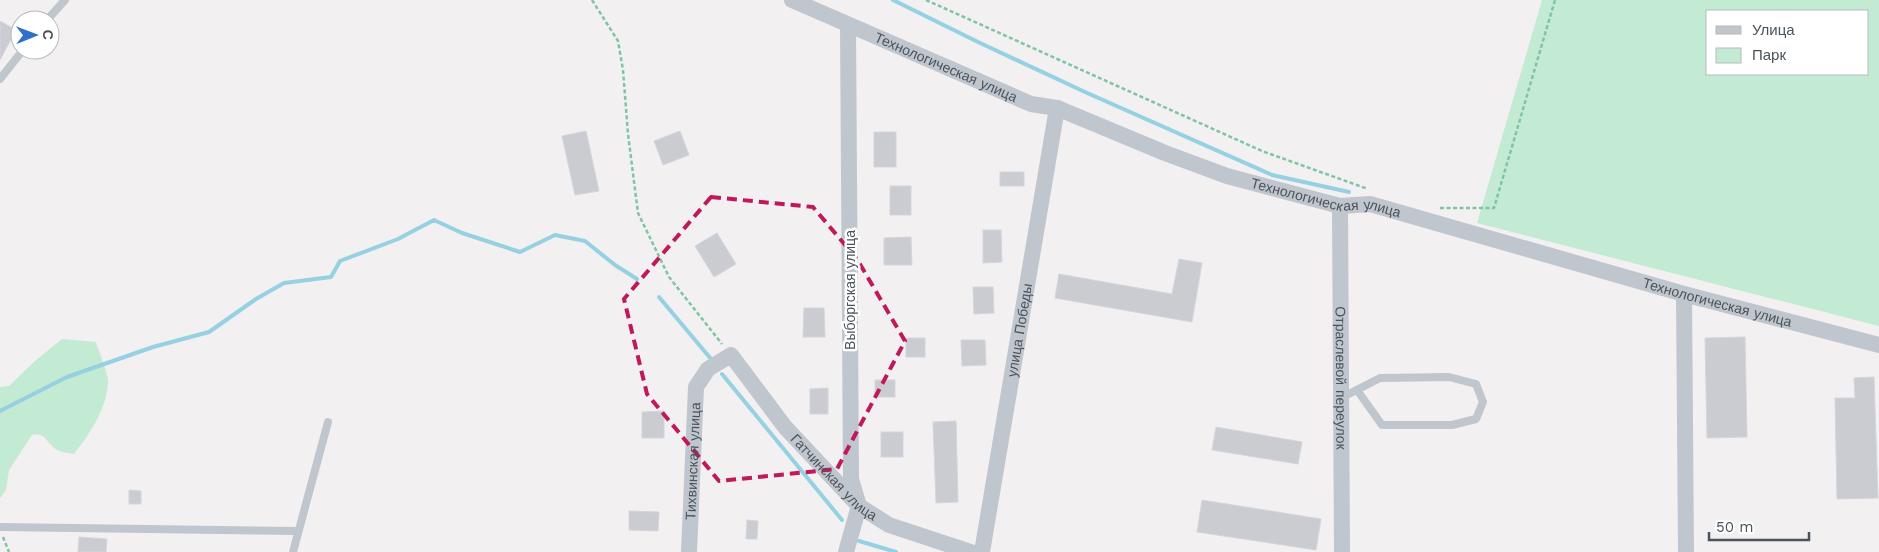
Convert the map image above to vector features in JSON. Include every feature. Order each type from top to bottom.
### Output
[{"type":"street","name":"Технологическая улица","points":[[792,0],[1031,104],[1057,108],[1227,176],[1340,206],[1370,204],[1684,294],[1879,345]]},
{"type":"street","name":"Выборгская улица","points":[[848,26],[851,479],[859,506]]},
{"type":"street","name":"улица Победы","points":[[982,552],[1057,108]]},
{"type":"street","name":"Отраслевой переулок","points":[[1340,206],[1342,552]]},
{"type":"street","points":[[1684,294],[1686,552]]},
{"type":"street","name":"Гатчинская улица","points":[[731,355],[785,428],[859,506],[889,525],[971,552]]},
{"type":"street","name":"Тихвинская улица","points":[[689,552],[696,387],[708,369],[731,355]]},
{"type":"street","points":[[846,552],[859,506]]},
{"type":"lane","points":[[56,10],[65,0]]},
{"type":"lane","points":[[0,79],[15,60]]},
{"type":"lane","points":[[1341,398],[1380,378],[1449,377],[1476,384],[1482,402],[1476,419],[1452,425],[1382,425],[1357,390]]},
{"type":"lane","points":[[293,552],[328,422]]},
{"type":"lane","points":[[0,527],[298,531]]},
{"type":"path","points":[[592,0],[618,41],[623,70],[628,134],[638,213],[669,277],[731,355]]},
{"type":"path","points":[[926,0],[1262,151],[1373,190]]},
{"type":"path","points":[[1438,208],[1494,208],[1555,0]]},
{"type":"path","points":[[0,531],[9,552]]},
{"type":"highlighted area","points":[[711,197],[813,207],[857,259],[905,341],[837,469],[719,481],[647,394],[624,299]]},
{"type":"green space","points":[[1542,0],[1879,0],[1879,326],[1477,223]]},
{"type":"green space","points":[[62,339],[96,342],[108,380],[104,403],[91,430],[74,454],[57,450],[43,436],[32,435],[9,470],[6,490],[0,498],[0,387],[9,386]]},
{"type":"building","points":[[0,21],[10,27],[10,41],[0,60]]},
{"type":"building","points":[[586,131],[599,191],[575,195],[562,136]]},
{"type":"building","points":[[680,131],[689,155],[663,165],[654,141]]},
{"type":"building","points":[[874,132],[896,132],[896,167],[874,167]]},
{"type":"building","points":[[1000,172],[1024,172],[1024,186],[1000,186]]},
{"type":"building","points":[[890,186],[911,186],[911,215],[890,215]]},
{"type":"building","points":[[983,230],[1001,230],[1002,262],[983,263]]},
{"type":"building","points":[[717,233],[736,264],[714,277],[695,246]]},
{"type":"building","points":[[911,237],[912,265],[884,265],[884,238]]},
{"type":"building","points":[[1179,259],[1202,263],[1192,322],[1055,298],[1059,274],[1172,294]]},
{"type":"building","points":[[973,287],[993,287],[994,313],[974,314]]},
{"type":"building","points":[[804,308],[824,308],[825,337],[803,337]]},
{"type":"building","points":[[1745,337],[1747,437],[1707,438],[1705,338]]},
{"type":"building","points":[[906,338],[925,338],[925,357],[906,357]]},
{"type":"building","points":[[961,340],[985,340],[986,365],[962,366]]},
{"type":"building","points":[[1874,377],[1878,498],[1837,499],[1835,398],[1855,398],[1854,378]]},
{"type":"building","points":[[875,380],[895,380],[895,397],[875,397]]},
{"type":"building","points":[[828,388],[828,414],[810,414],[810,389]]},
{"type":"building","points":[[664,411],[664,438],[642,438],[642,412]]},
{"type":"building","points":[[956,421],[958,502],[936,503],[933,422]]},
{"type":"building","points":[[1216,427],[1302,442],[1298,464],[1212,450]]},
{"type":"building","points":[[881,432],[903,432],[903,457],[881,457]]},
{"type":"building","points":[[129,490],[141,491],[141,504],[129,504]]},
{"type":"building","points":[[1202,500],[1321,519],[1316,550],[1197,532]]},
{"type":"building","points":[[629,511],[659,512],[658,531],[629,530]]},
{"type":"building","points":[[747,520],[758,521],[757,539],[746,539]]},
{"type":"building","points":[[79,537],[107,539],[106,552],[78,552]]},
{"type":"waterway","points":[[893,0],[1085,92],[1272,175],[1349,192]]},
{"type":"waterway","points":[[0,411],[67,377],[153,347],[209,332],[256,299],[284,283],[331,277],[340,261],[398,239],[434,220],[462,233],[520,252],[555,235],[585,241],[615,265],[637,279]]},
{"type":"waterway","points":[[659,297],[711,359]]},
{"type":"waterway","points":[[722,374],[842,520]]},
{"type":"waterway","points":[[859,541],[896,552]]}]
